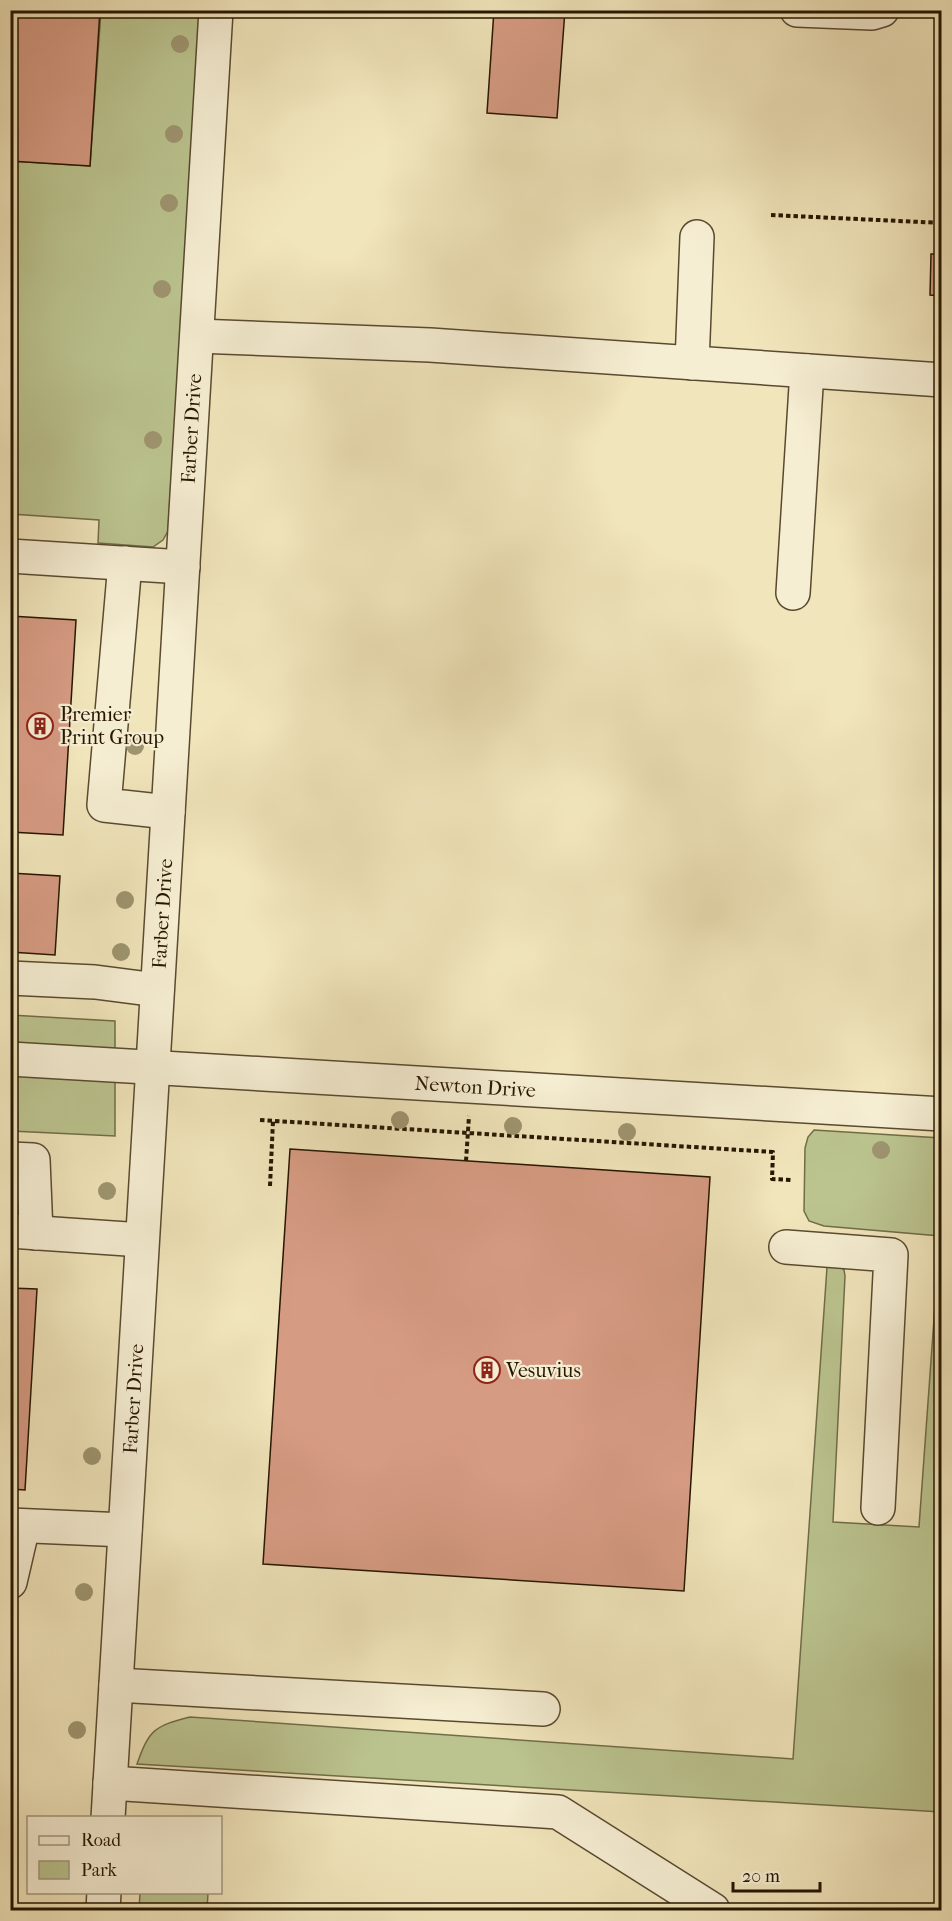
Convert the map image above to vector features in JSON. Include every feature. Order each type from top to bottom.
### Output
[{"type":"street","name":"Farber Drive","points":[[108,1816],[216,10]]},
{"type":"street","points":[[797,10],[872,13],[882,10]]},
{"type":"street","points":[[692,363],[697,237]]},
{"type":"street","points":[[197,336],[430,345],[942,380]]},
{"type":"street","points":[[793,593],[807,371]]},
{"type":"street","points":[[10,556],[183,567]]},
{"type":"street","points":[[125,563],[104,805],[168,812]]},
{"type":"street","points":[[10,978],[95,982],[157,990]]},
{"type":"street","name":"Newton Drive","points":[[10,1059],[942,1114]]},
{"type":"street","points":[[10,1159],[33,1160],[23,1232],[142,1240]]},
{"type":"street","points":[[786,1247],[891,1255],[878,1508]]},
{"type":"street","points":[[10,1582],[17,1525],[125,1530]]},
{"type":"street","points":[[116,1686],[543,1709]]},
{"type":"street","points":[[110,1783],[558,1812],[713,1911]]},
{"type":"street","points":[[103,1911],[104,1894]]},
{"type":"path","points":[[771,215],[942,224]]},
{"type":"path","points":[[466,1161],[471,1085]]},
{"type":"path","points":[[260,1120],[773,1152],[771,1179],[791,1180]]},
{"type":"path","points":[[270,1186],[273,1121]]},
{"type":"green space","points":[[101,11],[200,11],[168,531],[163,540],[153,547],[98,543],[99,520],[11,514],[10,161],[90,166]]},
{"type":"green space","points":[[10,1015],[115,1021],[115,1136],[11,1131]]},
{"type":"green space","points":[[814,1130],[941,1138],[941,1812],[137,1764],[145,1744],[154,1731],[168,1723],[190,1717],[793,1759],[827,1267],[839,1266],[844,1270],[845,1276],[833,1522],[919,1527],[940,1236],[824,1226],[809,1221],[804,1211],[805,1148],[808,1137]]},
{"type":"green space","points":[[140,1894],[208,1894],[207,1910],[139,1910]]},
{"type":"building","points":[[10,10],[100,10],[90,166],[10,161]]},
{"type":"building","points":[[494,10],[565,10],[557,118],[487,113]]},
{"type":"building","points":[[931,254],[942,254],[942,296],[930,295]]},
{"type":"building","name":"Premier Print Group","points":[[10,616],[76,620],[63,835],[10,832]]},
{"type":"building","points":[[10,873],[60,876],[55,955],[10,952]]},
{"type":"building","name":"Vesuvius","points":[[290,1149],[710,1177],[684,1591],[263,1564]]},
{"type":"building","points":[[10,1288],[37,1289],[25,1490],[10,1489]]},
{"type":"place","name":"Premier Print Group","points":[[40,726]]},
{"type":"place","name":"Vesuvius","points":[[487,1370]]}]
